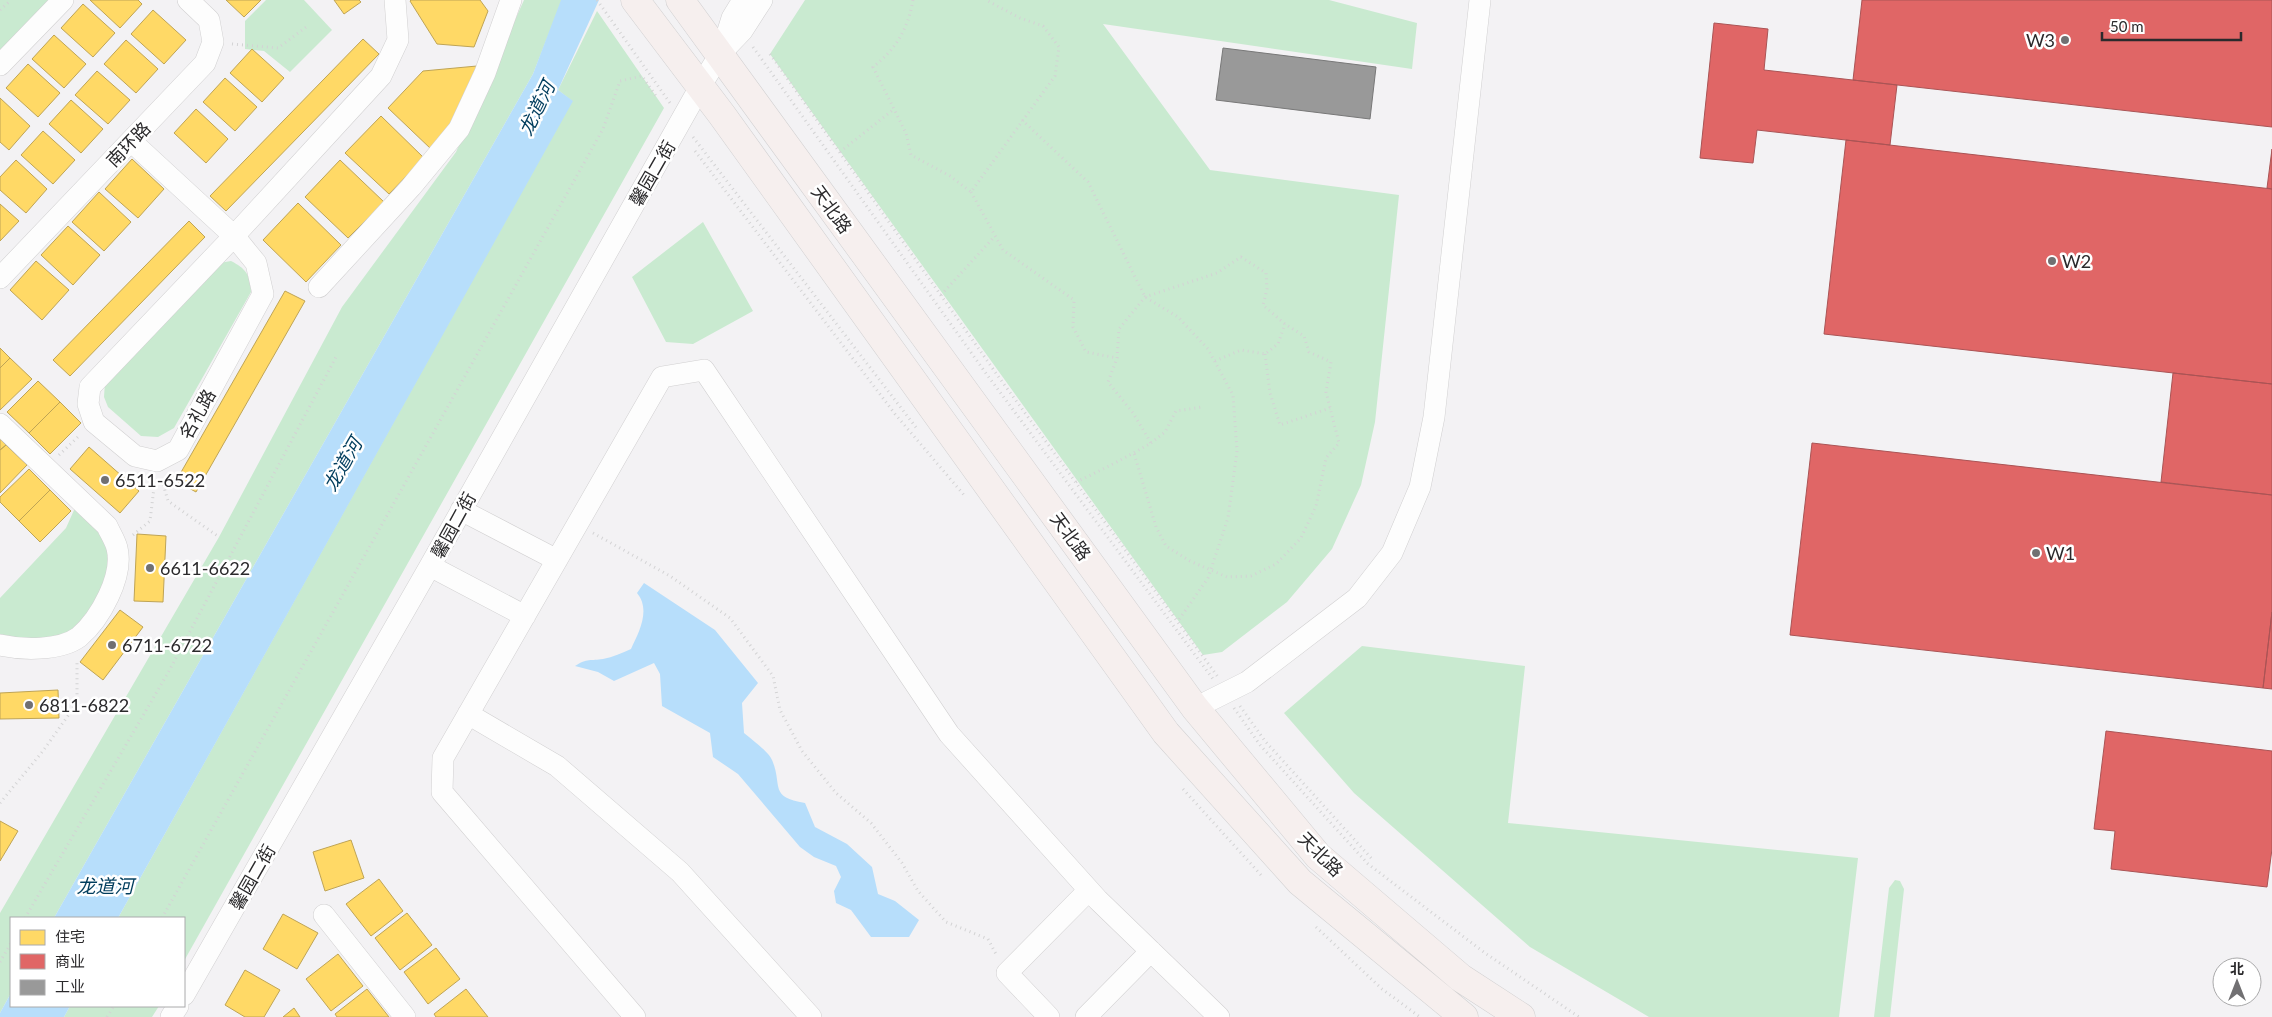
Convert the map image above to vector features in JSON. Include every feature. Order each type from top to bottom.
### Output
[{"type":"main road","name":"天北路","points":[[635,0],[700,87],[1166,733],[1300,882],[1464,1017]]},
{"type":"main road","name":"天北路","points":[[680,0],[1195,708],[1318,856],[1461,978],[1521,1017]]},
{"type":"street","points":[[0,65],[63,0]]},
{"type":"street","points":[[188,0],[209,20],[214,42]]},
{"type":"street","points":[[158,460],[136,456],[94,422],[88,404],[90,387],[234,236],[381,76],[398,40],[395,0]]},
{"type":"street","points":[[319,287],[411,186],[459,129],[485,73],[511,0]]},
{"type":"street","points":[[720,54],[732,18],[743,0]]},
{"type":"street","points":[[720,54],[742,31],[762,0]]},
{"type":"street","points":[[1195,708],[1247,682],[1357,598],[1392,552],[1420,487],[1434,417],[1480,0]]},
{"type":"street","name":"南环路","points":[[0,278],[205,63],[214,42]]},
{"type":"street","name":"馨园二街","points":[[185,993],[720,54]]},
{"type":"street","name":"名礼路","points":[[131,141],[234,236],[256,264],[263,294],[178,450],[158,460]]},
{"type":"street","points":[[635,1017],[442,792],[443,758],[662,377],[704,370],[949,734],[1089,890],[1219,1017]]},
{"type":"street","points":[[0,424],[107,526],[117,548],[117,570],[112,589],[100,611],[78,637],[51,647],[28,649],[0,644]]},
{"type":"street","points":[[461,510],[557,560]]},
{"type":"street","points":[[430,566],[524,616]]},
{"type":"street","points":[[468,714],[557,766],[680,872],[811,1017]]},
{"type":"street","points":[[1049,1017],[1007,973],[1089,890]]},
{"type":"street","points":[[324,915],[405,1017]]},
{"type":"street","points":[[1086,1017],[1151,951]]},
{"type":"path","points":[[0,10],[11,0]]},
{"type":"path","points":[[597,0],[681,121],[902,411]]},
{"type":"path","points":[[913,0],[909,22],[888,54],[873,67],[906,133],[911,155],[950,176],[971,192],[1002,250],[1074,300],[1073,327],[1086,352],[1117,358]]},
{"type":"path","points":[[971,192],[1054,76],[1059,47],[1043,26],[1020,18],[986,0]]},
{"type":"path","points":[[214,42],[278,48],[309,25]]},
{"type":"path","points":[[742,31],[984,372],[1227,693],[1265,741],[1372,858]]},
{"type":"path","points":[[770,54],[941,295],[1178,621],[1260,745],[1368,864],[1484,953],[1579,1017]]},
{"type":"path","points":[[163,917],[603,129],[620,81],[642,76],[656,96]]},
{"type":"path","points":[[840,152],[894,109]]},
{"type":"path","points":[[1022,120],[1088,182],[1145,297],[1178,317],[1208,349],[1233,395],[1237,451],[1228,518],[1208,578],[1178,621]]},
{"type":"path","points":[[941,295],[995,236]]},
{"type":"path","points":[[1134,453],[1156,527],[1166,546],[1190,562],[1227,577],[1251,576],[1276,564],[1301,538],[1316,506],[1326,458],[1339,443],[1326,392],[1331,362],[1309,352],[1304,336],[1285,324],[1263,305],[1267,289],[1266,273],[1241,257],[1217,273],[1145,297],[1119,329],[1117,358],[1108,382],[1133,413],[1151,443]]},
{"type":"path","points":[[1215,361],[1241,350],[1265,354],[1278,344],[1285,324]]},
{"type":"path","points":[[1265,354],[1270,393],[1280,425],[1330,408]]},
{"type":"path","points":[[26,917],[168,671],[336,357]]},
{"type":"path","points":[[1076,482],[1151,443],[1165,432],[1176,411],[1202,407]]},
{"type":"path","points":[[46,468],[94,422]]},
{"type":"path","points":[[158,460],[168,501],[219,537]]},
{"type":"path","points":[[117,548],[150,520],[158,460]]},
{"type":"path","points":[[577,524],[670,576],[730,618],[773,676],[780,710],[802,750],[836,793],[872,823],[902,863],[918,891],[946,922],[988,939],[1007,973]]},
{"type":"path","points":[[0,803],[43,750],[76,703],[78,637]]},
{"type":"path","points":[[0,962],[10,945]]},
{"type":"green space","points":[[0,0],[63,0],[0,65]]},
{"type":"green space","points":[[266,0],[304,0],[332,30],[290,72],[264,51],[245,49],[245,21]]},
{"type":"green space","points":[[524,0],[562,0],[533,74],[55,917],[10,917],[10,995],[0,1013],[0,913],[219,537],[342,307],[456,152]]},
{"type":"green space","points":[[805,0],[1329,0],[1417,23],[1412,69],[1103,24],[1210,170],[1399,195],[1375,422],[1361,485],[1332,549],[1287,602],[1222,652],[1203,655],[770,54]]},
{"type":"green space","points":[[597,11],[664,108],[185,959],[185,917],[119,917],[572,101],[558,90]]},
{"type":"green space","points":[[703,222],[753,311],[693,344],[666,342],[632,277]]},
{"type":"green space","points":[[231,261],[240,266],[246,273],[250,281],[251,292],[174,428],[158,437],[141,436],[108,407],[104,397],[105,382],[214,264]]},
{"type":"green space","points":[[79,499],[107,526],[117,569],[78,637],[0,645],[0,598],[66,528]]},
{"type":"green space","points":[[1362,646],[1525,666],[1508,823],[1858,858],[1839,1017],[1649,1017],[1530,947],[1354,793],[1284,713]]},
{"type":"green space","points":[[1895,880],[1900,881],[1904,889],[1890,1017],[1874,1017],[1889,888]]},
{"type":"green space","points":[[69,1007],[158,1007],[152,1017],[64,1017]]},
{"type":"water","name":"龙道河","points":[[561,0],[599,0],[558,90],[573,101],[119,917],[55,917],[533,74]]},
{"type":"water","points":[[644,583],[715,630],[758,683],[742,703],[744,733],[764,750],[772,760],[781,793],[793,800],[805,803],[815,827],[847,844],[872,867],[878,894],[895,901],[919,920],[909,937],[871,937],[851,910],[836,903],[834,891],[841,877],[836,866],[814,857],[800,847],[738,774],[713,757],[710,733],[662,706],[660,674],[654,663],[614,681],[598,672],[575,666],[579,663],[603,659],[631,649],[642,621],[643,607],[637,593]]},
{"type":"water","points":[[10,995],[10,1007],[69,1007],[64,1017],[0,1017],[0,1013]]},
{"type":"building: 住宅","points":[[90,0],[138,0],[142,4],[120,28]]},
{"type":"building: 住宅","points":[[226,0],[261,0],[244,17]]},
{"type":"building: 住宅","points":[[334,0],[359,0],[361,2],[344,14]]},
{"type":"building: 住宅","points":[[411,0],[480,0],[488,11],[474,47],[437,44]]},
{"type":"building: 住宅","points":[[83,4],[115,33],[93,57],[61,28]]},
{"type":"building: 住宅","points":[[153,10],[186,40],[164,64],[131,34]]},
{"type":"building: 住宅","points":[[54,35],[86,64],[64,88],[32,59]]},
{"type":"building: 住宅","points":[[363,39],[379,54],[226,211],[210,196]]},
{"type":"building: 住宅","points":[[126,40],[158,69],[136,93],[104,64]]},
{"type":"building: 住宅","points":[[252,49],[284,78],[262,102],[230,73]]},
{"type":"building: 住宅","points":[[28,64],[60,93],[38,117],[6,88]]},
{"type":"building: 住宅","points":[[477,66],[461,110],[431,149],[388,108],[423,71]]},
{"type":"building: 住宅","points":[[97,71],[130,100],[108,124],[75,95]]},
{"type":"building: 住宅","points":[[225,78],[257,107],[235,131],[203,102]]},
{"type":"building: 住宅","points":[[0,98],[30,126],[9,150],[0,142]]},
{"type":"building: 住宅","points":[[71,100],[103,129],[81,153],[49,124]]},
{"type":"building: 住宅","points":[[196,109],[228,139],[206,163],[174,133]]},
{"type":"building: 住宅","points":[[381,116],[424,158],[389,194],[345,153]]},
{"type":"building: 住宅","points":[[43,131],[75,160],[53,184],[21,155]]},
{"type":"building: 住宅","points":[[132,159],[164,189],[138,218],[105,189]]},
{"type":"building: 住宅","points":[[16,160],[47,189],[26,213],[0,190],[0,177]]},
{"type":"building: 住宅","points":[[340,160],[384,202],[348,238],[305,197]]},
{"type":"building: 住宅","points":[[99,192],[131,222],[104,251],[72,222]]},
{"type":"building: 住宅","points":[[298,203],[341,245],[306,282],[263,240]]},
{"type":"building: 住宅","points":[[0,204],[19,221],[0,241]]},
{"type":"building: 住宅","points":[[189,221],[205,237],[70,376],[53,360]]},
{"type":"building: 住宅","points":[[68,226],[100,255],[73,285],[41,255]]},
{"type":"building: 住宅","points":[[36,261],[69,290],[42,320],[10,290]]},
{"type":"building: 住宅","points":[[285,291],[305,301],[196,492],[176,481]]},
{"type":"building: 住宅","points":[[0,348],[10,358],[0,368]]},
{"type":"building: 住宅","points":[[10,358],[32,379],[0,410],[0,368]]},
{"type":"building: 住宅","points":[[38,381],[60,402],[29,433],[7,412]]},
{"type":"building: 住宅","points":[[60,402],[81,423],[50,454],[29,433]]},
{"type":"building: 住宅","points":[[0,439],[6,445],[0,450]]},
{"type":"building: 住宅","points":[[6,445],[27,465],[0,493],[0,450]]},
{"type":"building: 住宅","name":"6511-6522","points":[[89,447],[139,491],[120,513],[70,469]]},
{"type":"building: 住宅","points":[[29,469],[50,490],[19,521],[0,502],[0,497]]},
{"type":"building: 住宅","points":[[50,490],[71,511],[40,542],[19,521]]},
{"type":"building: 住宅","name":"6611-6622","points":[[137,534],[166,536],[163,602],[134,601]]},
{"type":"building: 住宅","name":"6711-6722","points":[[120,610],[143,627],[103,680],[80,662]]},
{"type":"building: 住宅","name":"6811-6822","points":[[58,690],[59,718],[0,719],[0,693]]},
{"type":"building: 住宅","points":[[0,821],[18,831],[0,861]]},
{"type":"building: 住宅","points":[[351,840],[364,878],[325,891],[313,852]]},
{"type":"building: 住宅","points":[[379,879],[403,911],[371,936],[346,904]]},
{"type":"building: 住宅","points":[[407,913],[432,945],[400,970],[375,938]]},
{"type":"building: 住宅","points":[[283,914],[318,933],[297,969],[263,949]]},
{"type":"building: 住宅","points":[[436,948],[460,979],[428,1004],[404,972]]},
{"type":"building: 住宅","points":[[338,954],[363,986],[331,1011],[306,979]]},
{"type":"building: 住宅","points":[[245,970],[280,990],[264,1017],[245,1017],[225,1005]]},
{"type":"building: 住宅","points":[[367,989],[389,1017],[337,1017],[335,1014]]},
{"type":"building: 住宅","points":[[466,989],[488,1017],[436,1017],[434,1014]]},
{"type":"building: 住宅","points":[[294,1008],[300,1017],[283,1017]]},
{"type":"building: 商业","name":"W3","points":[[1862,0],[2272,0],[2272,127],[1853,80]]},
{"type":"building: 商业","points":[[1714,23],[1768,29],[1764,70],[1897,85],[1890,145],[1757,130],[1753,163],[1700,158]]},
{"type":"building: 商业","name":"W2","points":[[1846,140],[2272,189],[2272,384],[1824,334]]},
{"type":"building: 商业","points":[[2272,149],[2272,189],[2267,188]]},
{"type":"building: 商业","points":[[2173,373],[2272,384],[2272,495],[2161,482]]},
{"type":"building: 商业","name":"W1","points":[[1812,443],[2272,495],[2272,612],[2263,688],[1790,635]]},
{"type":"building: 商业","points":[[2272,612],[2272,689],[2263,688]]},
{"type":"building: 商业","points":[[2106,731],[2272,751],[2272,849],[2267,887],[2111,869],[2115,831],[2094,829]]},
{"type":"building: 工业","points":[[1223,48],[1376,67],[1370,119],[1216,100]]},
{"type":"place","name":"W3","points":[[2065,40]]},
{"type":"place","name":"W2","points":[[2052,261]]},
{"type":"place","name":"6511-6522","points":[[105,480]]},
{"type":"place","name":"W1","points":[[2036,553]]},
{"type":"place","name":"6611-6622","points":[[150,568]]},
{"type":"place","name":"6711-6722","points":[[112,645]]},
{"type":"place","name":"6811-6822","points":[[29,705]]}]
